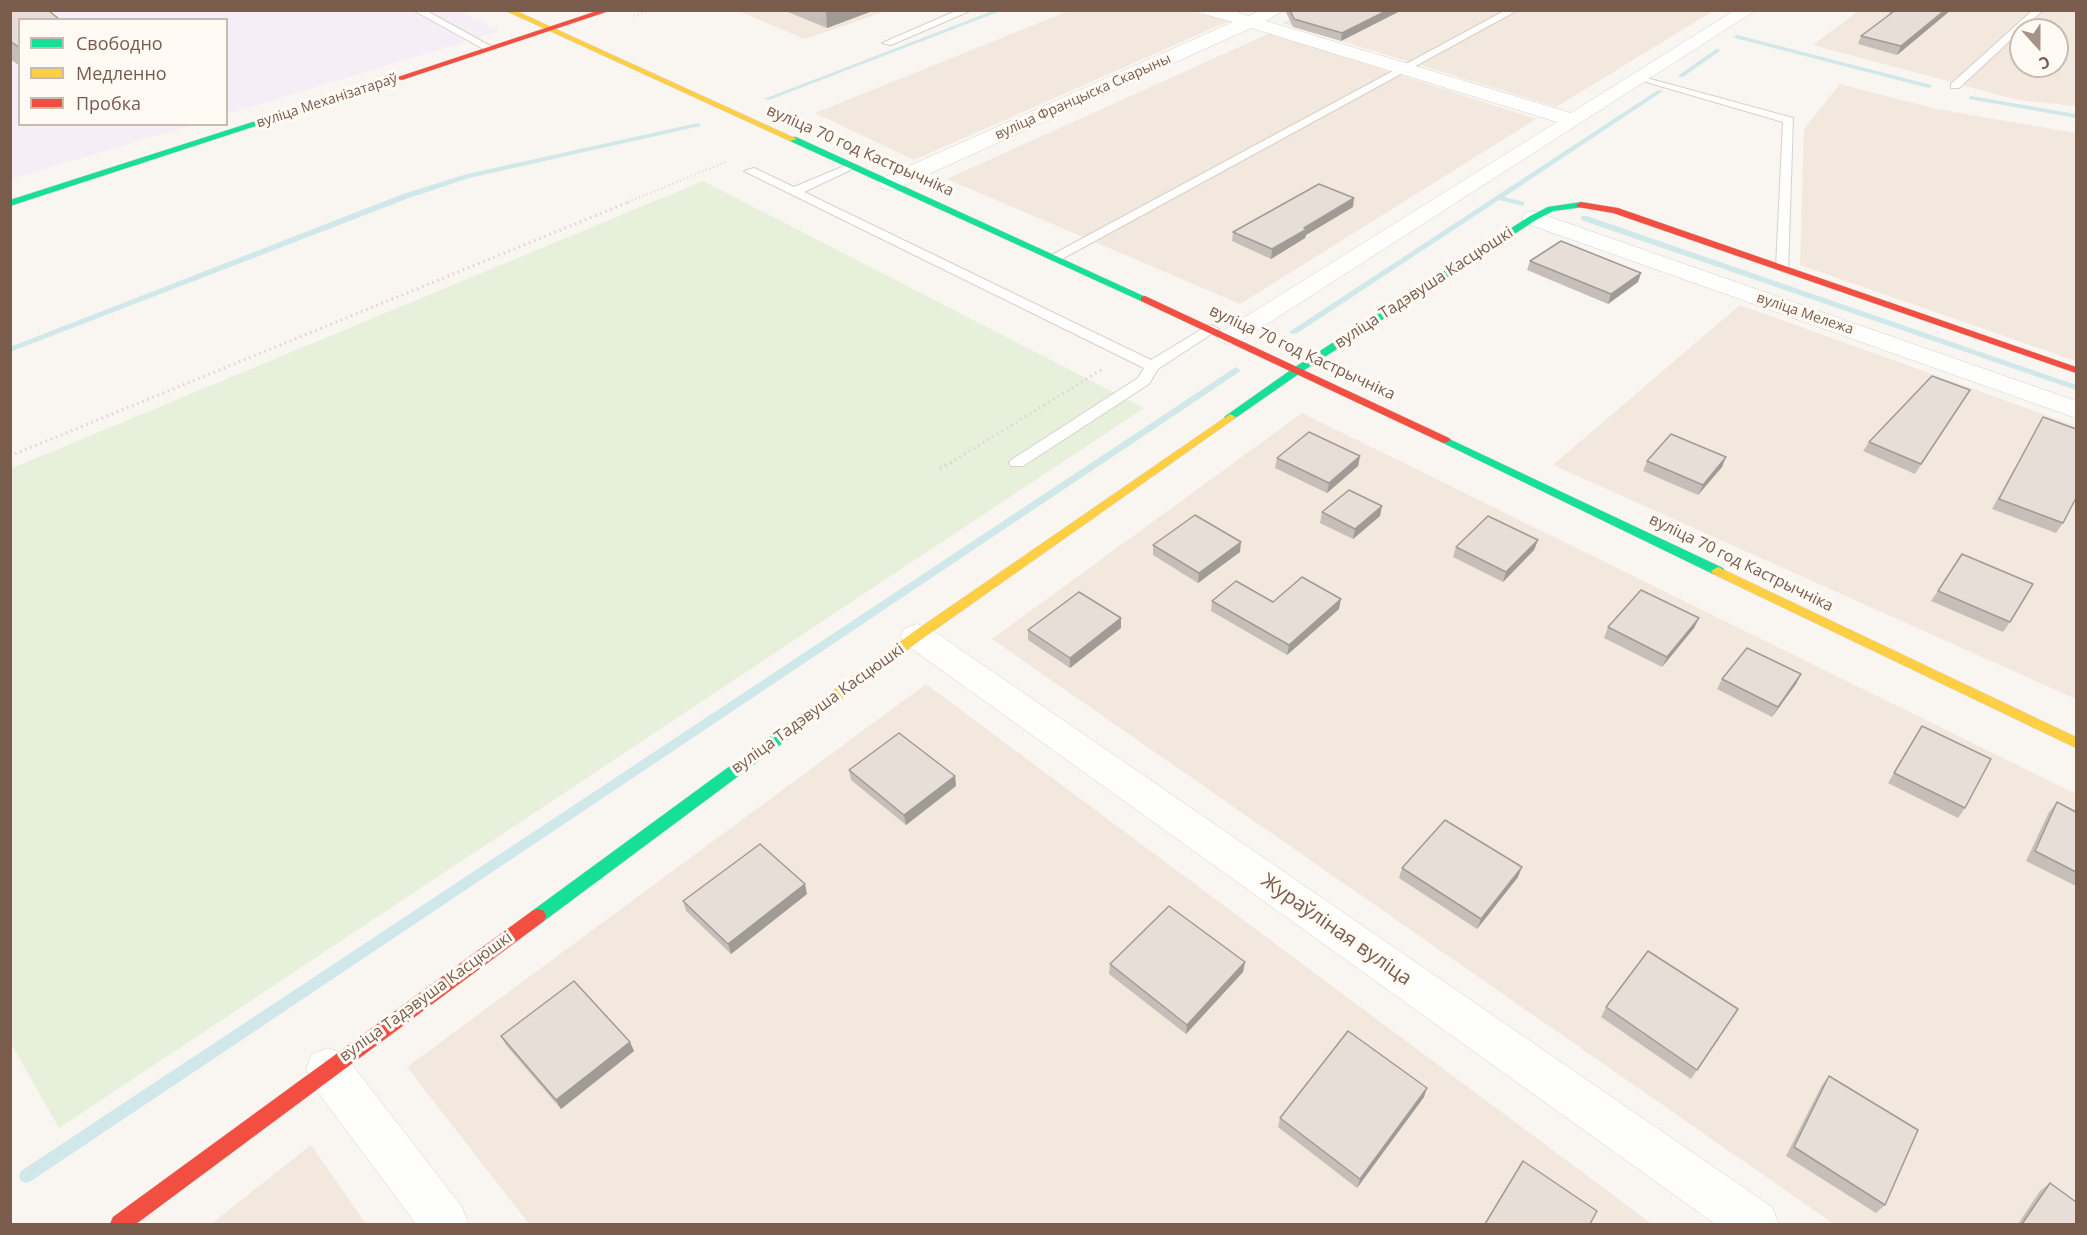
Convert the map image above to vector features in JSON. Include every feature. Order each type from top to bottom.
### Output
[{"type":"street","name":"вуліца 70 год Кастрычніка","points":[[507,10],[547,31],[854,166],[1299,369],[2076,743]]},
{"type":"street","name":"вуліца Механізатараў","points":[[10,203],[609,10]]},
{"type":"street","points":[[1210,10],[1572,120]]},
{"type":"street","name":"вуліца Францыска Скарыны","points":[[890,183],[1276,10]]},
{"type":"street","points":[[1221,333],[1572,120],[1748,10]]},
{"type":"street","name":"вуліца Тадэвуша Касцюшкі","points":[[120,1224],[917,636],[1299,369],[1533,218],[1551,209],[1574,204],[1615,210],[2076,370]]},
{"type":"street","name":"вуліца Мележа","points":[[1533,218],[2076,410]]},
{"type":"street","name":"Жураўліная вуліца","points":[[917,636],[1755,1224]]},
{"type":"street","points":[[328,1069],[445,1224]]},
{"type":"lane","points":[[417,10],[490,49]]},
{"type":"lane","points":[[887,43],[968,10]]},
{"type":"lane","points":[[1055,257],[1514,10]]},
{"type":"lane","points":[[1954,86],[2039,10]]},
{"type":"lane","points":[[1640,77],[1789,120],[1783,268]]},
{"type":"lane","points":[[794,192],[854,166]]},
{"type":"lane","points":[[750,171],[1152,366]]},
{"type":"lane","points":[[1017,463],[1144,381],[1152,366],[1221,333]]},
{"type":"path","points":[[10,456],[734,158]]},
{"type":"path","points":[[940,469],[1112,364],[1144,381]]},
{"type":"shaded area","points":[[457,10],[500,31],[228,114],[228,18],[18,18],[18,126],[189,126],[11,179],[11,11]]},
{"type":"shaded area","points":[[1071,10],[1192,11],[1229,21],[914,160],[815,113]]},
{"type":"shaded area","points":[[1310,10],[1713,11],[1556,107],[1283,23]]},
{"type":"shaded area","points":[[738,11],[886,11],[805,39]]},
{"type":"shaded area","points":[[1858,11],[2076,11],[2076,106],[2018,100],[1813,45]]},
{"type":"shaded area","points":[[1270,33],[1536,119],[1240,304],[947,179]]},
{"type":"shaded area","points":[[1840,84],[1936,109],[2076,133],[2076,361],[1800,265],[1804,129]]},
{"type":"shaded area","points":[[1740,305],[2076,426],[2076,699],[1553,465]]},
{"type":"shaded area","points":[[1302,413],[2076,794],[2076,1224],[1834,1224],[992,639]]},
{"type":"shaded area","points":[[926,684],[1652,1224],[529,1224],[407,1067]]},
{"type":"shaded area","points":[[311,1145],[366,1224],[211,1224]]},
{"type":"green space","points":[[703,181],[1144,408],[59,1128],[11,1043],[10,469]]},
{"type":"building","points":[[10,10],[48,10],[58,18],[18,18],[18,47],[10,41]]},
{"type":"building","points":[[1290,10],[1388,10],[1342,33],[1294,19]]},
{"type":"building","points":[[1891,10],[1945,10],[1901,46],[1861,36],[1893,12]]},
{"type":"building","points":[[1319,184],[1354,198],[1272,249],[1233,232]]},
{"type":"building","points":[[1561,241],[1641,273],[1611,294],[1530,261]]},
{"type":"building","points":[[1932,376],[1970,390],[1921,464],[1869,442]]},
{"type":"building","points":[[2043,417],[2076,429],[2076,498],[2063,523],[1999,499]]},
{"type":"building","points":[[1309,432],[1360,456],[1329,483],[1277,458]]},
{"type":"building","points":[[1671,434],[1726,457],[1703,485],[1647,461]]},
{"type":"building","points":[[1349,490],[1382,506],[1355,529],[1322,512]]},
{"type":"building","points":[[1195,515],[1241,542],[1199,573],[1153,545]]},
{"type":"building","points":[[1488,516],[1538,540],[1506,572],[1456,547]]},
{"type":"building","points":[[1962,554],[2033,584],[2010,622],[1938,591]]},
{"type":"building","points":[[1302,577],[1341,599],[1289,645],[1212,601],[1236,581],[1273,602]]},
{"type":"building","points":[[1641,590],[1699,618],[1667,657],[1608,627]]},
{"type":"building","points":[[1079,592],[1121,618],[1070,658],[1028,630]]},
{"type":"building","points":[[1747,648],[1801,674],[1778,707],[1722,679]]},
{"type":"building","points":[[1922,726],[1991,759],[1965,808],[1894,773]]},
{"type":"building","points":[[899,733],[955,776],[904,815],[849,770]]},
{"type":"building","points":[[2057,802],[2076,812],[2076,872],[2035,851]]},
{"type":"building","points":[[1445,820],[1522,867],[1481,919],[1402,868]]},
{"type":"building","points":[[760,844],[805,884],[728,944],[683,901]]},
{"type":"building","points":[[1169,906],[1245,962],[1187,1025],[1110,964]]},
{"type":"building","points":[[1648,951],[1738,1009],[1697,1070],[1606,1007]]},
{"type":"building","points":[[574,981],[630,1042],[556,1100],[501,1036]]},
{"type":"building","points":[[1348,1031],[1427,1088],[1360,1179],[1280,1118]]},
{"type":"building","points":[[1829,1076],[1918,1130],[1885,1205],[1794,1147]]},
{"type":"building","points":[[1523,1161],[1597,1211],[1590,1224],[1485,1224]]},
{"type":"building","points":[[2050,1183],[2076,1202],[2076,1224],[2022,1224]]},
{"type":"waterway","points":[[767,99],[1001,10]]},
{"type":"waterway","points":[[1737,37],[1929,86]]},
{"type":"waterway","points":[[1681,76],[1718,50]]},
{"type":"waterway","points":[[1498,197],[1660,91]]},
{"type":"waterway","points":[[1971,98],[2076,116]]},
{"type":"waterway","points":[[10,350],[406,196],[467,176],[698,125]]},
{"type":"waterway","points":[[1293,332],[1498,197]]},
{"type":"waterway","points":[[1498,197],[1521,204]]},
{"type":"waterway","points":[[1584,218],[2076,388]]},
{"type":"waterway","points":[[26,1176],[1236,370]]},
{"type":"traffic: fast","points":[[10,203],[399,78]]},
{"type":"traffic: fast","points":[[793,139],[1145,299]]},
{"type":"traffic: fast","points":[[1230,417],[1299,369],[1533,218],[1551,209],[1581,205]]},
{"type":"traffic: fast","points":[[1445,440],[1718,571]]},
{"type":"traffic: fast","points":[[538,916],[806,718]]},
{"type":"traffic: slow","points":[[507,10],[793,139]]},
{"type":"traffic: slow","points":[[806,718],[917,636],[1230,417]]},
{"type":"traffic: slow","points":[[1718,571],[2076,743]]},
{"type":"traffic: jam","points":[[399,78],[609,10]]},
{"type":"traffic: jam","points":[[1581,205],[1615,210],[2076,370]]},
{"type":"traffic: jam","points":[[1145,299],[1445,440]]},
{"type":"traffic: jam","points":[[120,1224],[538,916]]}]
